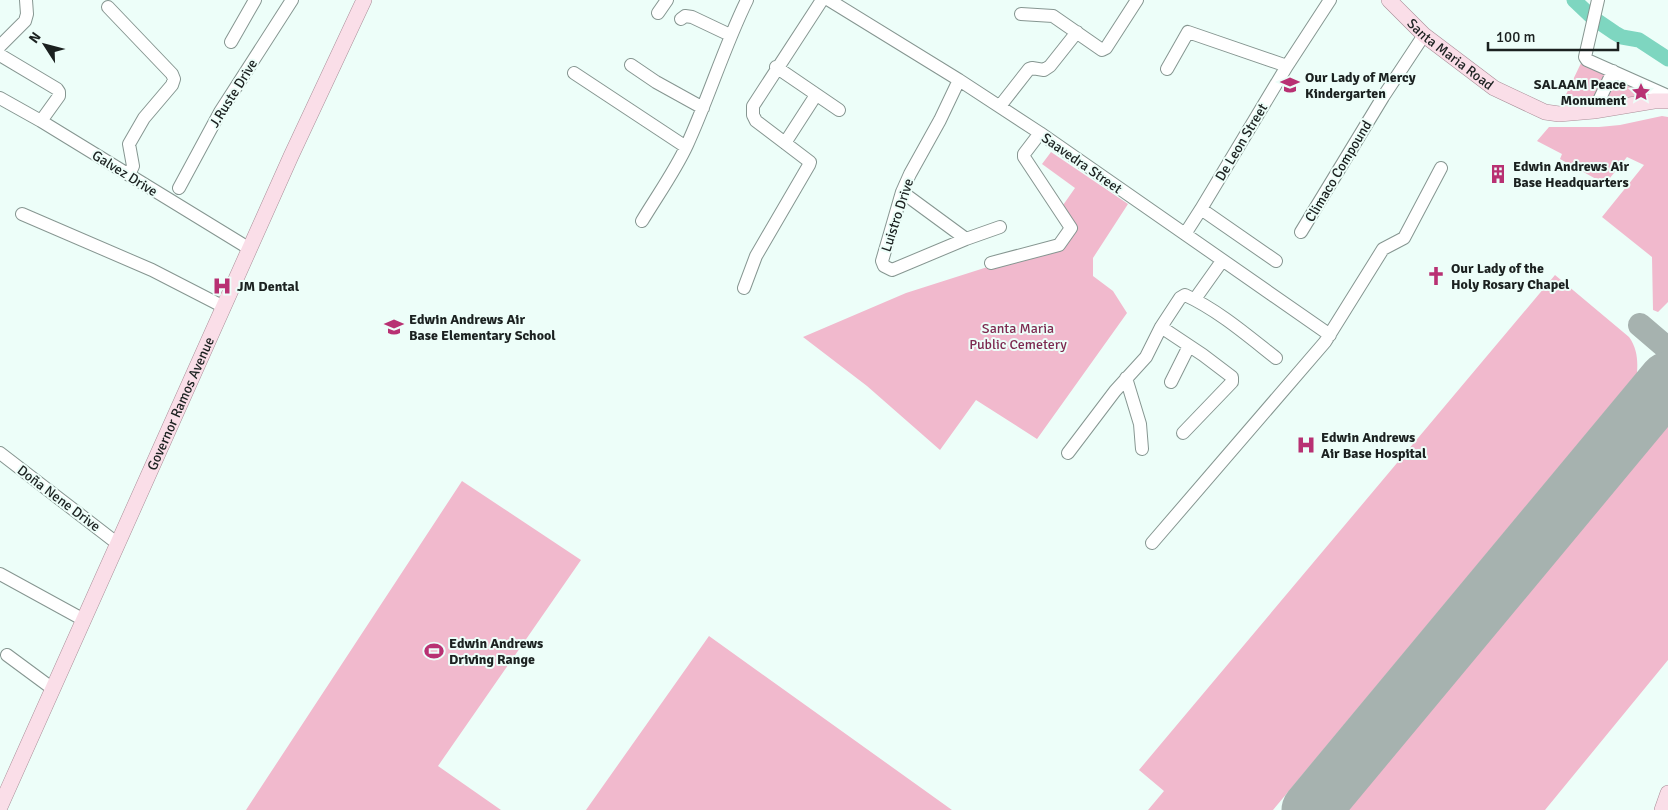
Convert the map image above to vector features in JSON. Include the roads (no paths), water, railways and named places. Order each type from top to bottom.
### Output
[{"type":"main road","name":"Governor Ramos Avenue","points":[[0,807],[5,784],[53,689],[291,156],[364,0]]},
{"type":"main road","name":"Santa Maria Road","points":[[1394,2],[1424,35],[1494,88],[1545,112],[1559,114],[1594,111],[1654,101],[1668,101]]},
{"type":"main road","points":[[1662,810],[1668,792]]},
{"type":"street","points":[[0,46],[25,21],[27,14],[26,0]]},
{"type":"street","points":[[230,42],[255,0]]},
{"type":"street","name":"J.Ruste Drive","points":[[179,188],[220,112],[292,0]]},
{"type":"street","points":[[658,14],[667,0]]},
{"type":"street","points":[[642,221],[686,147],[703,108],[730,35],[747,0]]},
{"type":"street","points":[[744,288],[756,256],[809,165],[808,159],[756,121],[752,106],[822,0]]},
{"type":"street","name":"Saavedra Street","points":[[829,0],[1000,106],[1330,334]]},
{"type":"street","points":[[1021,14],[1054,16],[1102,50],[1137,0]]},
{"type":"street","name":"De Leon Street","points":[[1185,234],[1287,66],[1330,0]]},
{"type":"street","points":[[1598,0],[1584,54],[1585,57],[1668,96]]},
{"type":"street","points":[[108,7],[172,74],[174,79],[172,86],[144,118],[129,144],[133,166],[129,175]]},
{"type":"street","points":[[681,19],[686,16],[692,17],[730,35]]},
{"type":"street","points":[[1000,106],[1029,69],[1044,70],[1050,66],[1077,32]]},
{"type":"street","points":[[1167,69],[1188,32],[1287,66]]},
{"type":"street","name":"Climaco Compound","points":[[1301,232],[1383,97],[1424,35]]},
{"type":"street","points":[[0,55],[59,92],[59,96],[41,121]]},
{"type":"street","points":[[632,65],[656,82],[703,108]]},
{"type":"street","points":[[776,67],[839,110]]},
{"type":"street","points":[[1594,111],[1613,71]]},
{"type":"street","points":[[574,72],[686,147]]},
{"type":"street","name":"Luistro Drive","points":[[959,80],[902,192],[882,261],[887,269],[892,270],[1000,227]]},
{"type":"street","points":[[785,143],[816,95]]},
{"type":"street","name":"Galvez Drive","points":[[0,98],[41,121],[250,249]]},
{"type":"street","points":[[991,263],[1059,244],[1071,228],[1024,156],[1040,133]]},
{"type":"street","points":[[1152,543],[1318,350],[1383,249],[1404,238],[1441,168]]},
{"type":"street","points":[[902,192],[966,240]]},
{"type":"street","points":[[1201,210],[1276,261]]},
{"type":"street","points":[[22,214],[152,270],[224,307]]},
{"type":"street","points":[[1194,300],[1222,261]]},
{"type":"street","points":[[1068,453],[1126,378],[1146,358],[1161,326],[1180,298],[1185,295],[1236,327],[1276,358]]},
{"type":"street","points":[[1161,326],[1211,360],[1232,377],[1233,380],[1183,433]]},
{"type":"street","points":[[1171,382],[1189,346]]},
{"type":"street","points":[[1126,378],[1140,424],[1142,449]]},
{"type":"street","name":"Doña Nene Drive","points":[[0,453],[118,544]]},
{"type":"street","points":[[0,574],[84,620]]},
{"type":"street","points":[[7,656],[53,689]]},
{"type":"waterway","points":[[1574,0],[1593,18],[1615,33],[1622,37],[1639,40],[1668,59]]},
{"type":"place","name":"Our Lady of Mercy Kindergarten","points":[[1290,85]]},
{"type":"place","name":"SALAAM Peace Monument","points":[[1641,92]]},
{"type":"place","name":"Edwin Andrews Air Base Headquarters","points":[[1498,174]]},
{"type":"place","name":"Our Lady of the Holy Rosary Chapel","points":[[1436,276]]},
{"type":"place","name":"JM Dental","points":[[222,286]]},
{"type":"place","name":"Edwin Andrews Air Base Elementary School","points":[[394,327]]},
{"type":"place","name":"Edwin Andrews Air Base Hospital","points":[[1306,445]]},
{"type":"place","name":"Edwin Andrews Driving Range","points":[[434,651]]},
{"type":"park label","name":"Santa Maria Public Cemetery","points":[[1018,336]]}]
